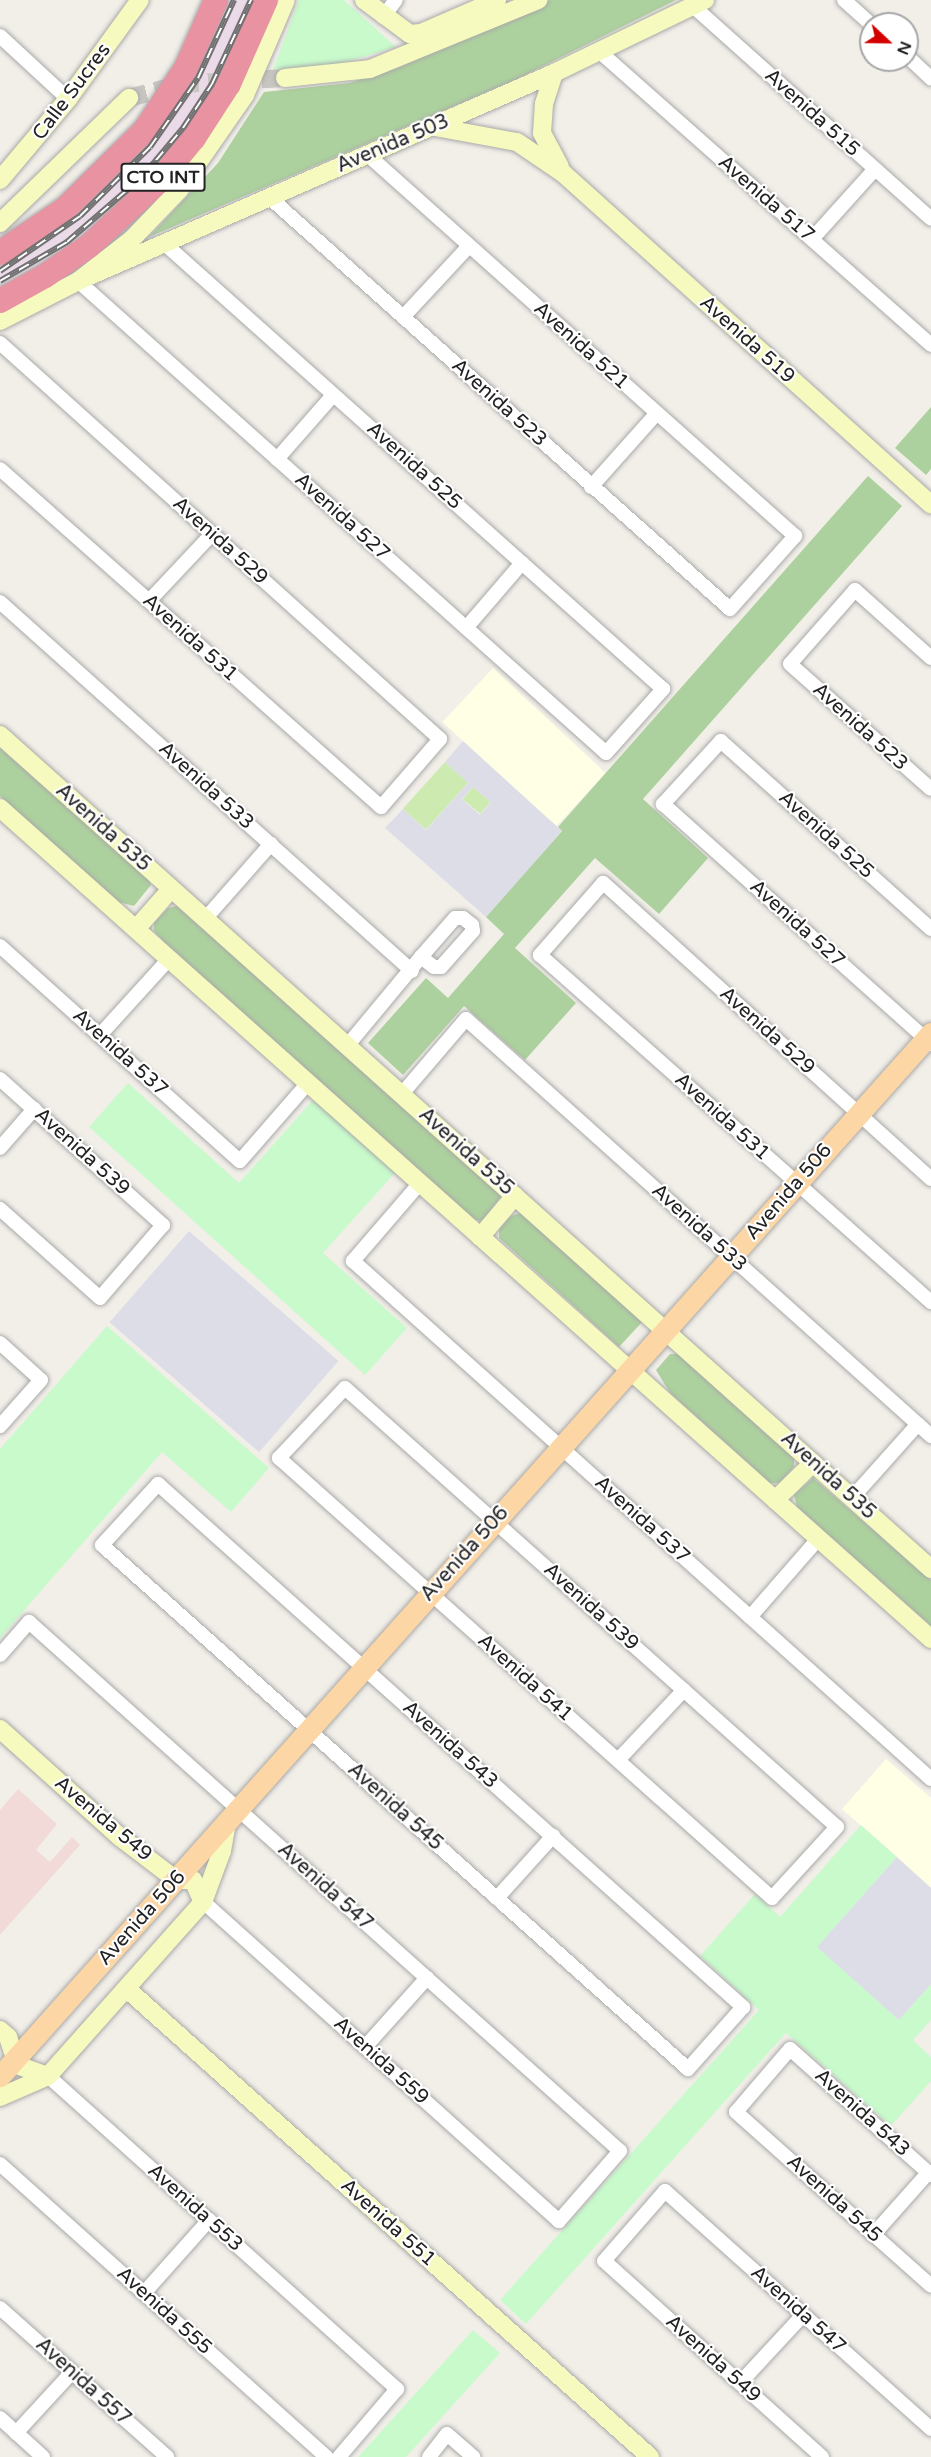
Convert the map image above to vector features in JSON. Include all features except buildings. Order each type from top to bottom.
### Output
[{"type":"highway","name":"CTO INT","points":[[0,253],[65,209],[145,130],[186,68],[216,0]]},
{"type":"highway","name":"CTO INT","points":[[0,301],[45,276],[89,246],[157,183],[194,138],[229,84],[266,0]]},
{"type":"main road","name":"Avenida 506","points":[[0,2076],[666,1332],[796,1183],[929,1039]]},
{"type":"street","name":"Calle Sucres","points":[[0,180],[68,99],[140,0]]},
{"type":"street","name":"CTO INT","points":[[0,321],[78,281],[155,216],[215,143],[250,86],[286,0]]},
{"type":"street","points":[[364,0],[383,17],[410,34],[421,33],[497,0]]},
{"type":"street","points":[[383,17],[396,0]]},
{"type":"street","points":[[285,78],[370,69],[538,0]]},
{"type":"street","points":[[844,0],[859,13]]},
{"type":"street","name":"Avenida 503","points":[[78,281],[554,73],[699,3]]},
{"type":"street","name":"Avenida 515","points":[[699,3],[931,219]]},
{"type":"street","points":[[0,36],[68,99]]},
{"type":"street","name":"Avenida 517","points":[[600,52],[931,345]]},
{"type":"street","points":[[919,67],[931,78]]},
{"type":"street","name":"Avenida 519","points":[[554,73],[544,104],[542,133],[564,174]]},
{"type":"street","points":[[0,223],[129,98]]},
{"type":"street","name":"Avenida 519","points":[[434,126],[517,142],[564,174],[931,504]]},
{"type":"street","name":"Avenida 521","points":[[368,155],[795,536],[730,609]]},
{"type":"street","points":[[812,239],[875,169]]},
{"type":"street","name":"Avenida 523","points":[[269,197],[730,609]]},
{"type":"street","name":"Avenida 525","points":[[165,244],[663,689],[606,753]]},
{"type":"street","points":[[403,317],[469,246]]},
{"type":"street","name":"Avenida 527","points":[[78,281],[606,753]]},
{"type":"street","name":"Avenida 529","points":[[0,343],[440,739],[381,807]]},
{"type":"street","points":[[278,459],[333,395]]},
{"type":"street","points":[[591,487],[657,413]]},
{"type":"street","name":"Avenida 531","points":[[0,469],[381,807]]},
{"type":"street","points":[[149,601],[212,534]]},
{"type":"street","points":[[466,628],[522,563]]},
{"type":"street","name":"Avenida 523","points":[[931,658],[855,590],[790,664],[931,789]]},
{"type":"street","name":"Avenida 533","points":[[1,605],[412,970]]},
{"type":"street","name":"Avenida 535","points":[[0,735],[931,1569]]},
{"type":"street","name":"Avenida 525","points":[[663,804],[721,741],[931,929]]},
{"type":"street","name":"Avenida 527","points":[[663,804],[929,1039]]},
{"type":"street","points":[[0,808],[931,1639]]},
{"type":"street","points":[[205,919],[271,844]]},
{"type":"street","name":"Avenida 529","points":[[540,955],[603,883],[931,1179]]},
{"type":"street","points":[[136,929],[171,889]]},
{"type":"street","name":"Avenida 537","points":[[0,946],[240,1161],[308,1083]]},
{"type":"street","name":"Avenida 531","points":[[540,955],[931,1302]]},
{"type":"street","points":[[347,1046],[421,957]]},
{"type":"street","points":[[100,1035],[169,959]]},
{"type":"street","name":"Avenida 533","points":[[401,1095],[466,1019],[931,1436]]},
{"type":"street","name":"Avenida 539","points":[[0,1079],[164,1225],[100,1298],[0,1209]]},
{"type":"street","points":[[0,1148],[34,1109]]},
{"type":"street","name":"Avenida 537","points":[[420,1184],[353,1261],[931,1779]]},
{"type":"street","points":[[480,1237],[515,1196]]},
{"type":"street","points":[[0,1343],[41,1380],[0,1426]]},
{"type":"street","name":"Avenida 539","points":[[279,1458],[345,1388],[684,1690],[837,1827],[772,1898]]},
{"type":"street","points":[[852,1498],[918,1424]]},
{"type":"street","name":"Avenida 541","points":[[279,1458],[772,1898]]},
{"type":"street","points":[[775,1500],[813,1463]]},
{"type":"street","name":"Avenida 543","points":[[102,1545],[158,1484],[553,1836],[743,2007],[688,2069]]},
{"type":"street","points":[[750,1617],[818,1539]]},
{"type":"street","name":"Avenida 545","points":[[102,1545],[688,2069]]},
{"type":"street","name":"Avenida 547","points":[[0,1654],[29,1622],[232,1816],[427,1978],[621,2151],[559,2221]]},
{"type":"street","points":[[618,1760],[684,1690]]},
{"type":"street","name":"Avenida 549","points":[[0,1729],[120,1837],[177,1880],[193,1880],[203,1902]]},
{"type":"street","points":[[0,2097],[48,2076],[203,1902],[232,1816]]},
{"type":"street","points":[[497,1898],[553,1836]]},
{"type":"street","name":"Avenida 559","points":[[203,1902],[559,2221]]},
{"type":"street","points":[[365,2047],[427,1978]]},
{"type":"street","name":"Avenida 551","points":[[127,1989],[650,2457]]},
{"type":"street","points":[[0,2030],[8,2037],[15,2061]]},
{"type":"street","name":"Avenida 543","points":[[793,2051],[930,2173]]},
{"type":"street","name":"Avenida 545","points":[[793,2051],[786,2053],[736,2112],[931,2286]]},
{"type":"street","name":"Avenida 553","points":[[15,2061],[25,2070],[48,2076],[397,2390],[339,2457]]},
{"type":"street","name":"Avenida 555","points":[[0,2164],[327,2457]]},
{"type":"street","points":[[873,2235],[930,2173]]},
{"type":"street","name":"Avenida 547","points":[[604,2261],[665,2191],[931,2429]]},
{"type":"street","points":[[144,2293],[208,2220]]},
{"type":"street","name":"Avenida 549","points":[[604,2261],[822,2457]]},
{"type":"street","name":"Avenida 557","points":[[0,2308],[167,2457]]},
{"type":"street","points":[[740,2383],[803,2315]]},
{"type":"street","points":[[16,2433],[72,2372]]},
{"type":"street","points":[[0,2418],[43,2457]]},
{"type":"street","points":[[429,2457],[447,2434],[472,2457]]},
{"type":"shaded area","points":[[227,0],[256,0],[208,102],[135,192],[73,244],[0,288],[0,265],[80,209],[148,142]]},
{"type":"shaded area","points":[[493,668],[606,773],[555,827],[443,722]]},
{"type":"shaded area","points":[[463,741],[562,831],[486,917],[385,828],[403,809],[426,830],[468,783],[445,762]],"holes":[[[473,787],[491,802],[480,815],[462,799]]]},
{"type":"shaded area","points":[[189,1231],[338,1361],[259,1452],[110,1322]]},
{"type":"shaded area","points":[[886,1759],[931,1798],[931,1888],[842,1809]]},
{"type":"shaded area","points":[[18,1789],[57,1824],[36,1850],[50,1862],[72,1837],[80,1845],[0,1935],[0,1810]]},
{"type":"shaded area","points":[[897,1857],[931,1888],[931,1984],[899,2020],[817,1947]]},
{"type":"green space","points":[[299,0],[344,0],[396,47],[340,64],[273,70]]},
{"type":"green space","points":[[550,0],[676,0],[517,79],[149,237],[218,163],[264,92],[349,83],[400,67]]},
{"type":"green space","points":[[931,407],[931,469],[926,475],[895,448]]},
{"type":"green space","points":[[868,476],[902,506],[643,799],[708,858],[659,914],[595,858],[515,948],[576,1003],[525,1060],[464,1006],[403,1075],[368,1043],[426,978],[448,998],[504,934],[486,917],[562,831],[558,827]]},
{"type":"green space","points":[[0,748],[147,876],[151,885],[134,906],[118,902],[0,796]]},
{"type":"green space","points":[[445,762],[468,783],[426,830],[403,809]]},
{"type":"green space","points":[[473,787],[491,802],[480,814],[463,799]]},
{"type":"green space","points":[[177,906],[500,1191],[500,1198],[482,1221],[472,1219],[164,942],[154,931],[154,923],[168,908]]},
{"type":"green space","points":[[128,1083],[239,1183],[319,1093],[401,1166],[323,1253],[407,1328],[365,1375],[89,1127]]},
{"type":"green space","points":[[520,1213],[644,1320],[619,1347],[499,1238],[499,1229],[511,1216]]},
{"type":"green space","points":[[107,1326],[269,1468],[231,1512],[162,1452],[0,1638],[0,1449]]},
{"type":"green space","points":[[670,1354],[679,1354],[794,1457],[794,1467],[779,1483],[770,1483],[670,1393],[656,1370]]},
{"type":"green space","points":[[813,1478],[931,1580],[931,1626],[797,1507],[794,1495]]},
{"type":"green space","points":[[861,1825],[897,1857],[818,1947],[899,2020],[931,1984],[931,2020],[913,2040],[931,2057],[931,2081],[891,2126],[786,2033],[526,2324],[500,2300],[759,2010],[700,1956],[755,1894],[780,1917]]},
{"type":"green space","points":[[473,2330],[500,2353],[406,2457],[358,2457]]},
{"type":"tunnel","points":[[129,98],[181,84],[285,78]]},
{"type":"railway","points":[[0,271],[80,216],[150,147],[198,78],[234,0]]},
{"type":"railway","points":[[0,281],[67,242],[142,177],[183,128],[212,84],[251,0]]}]
